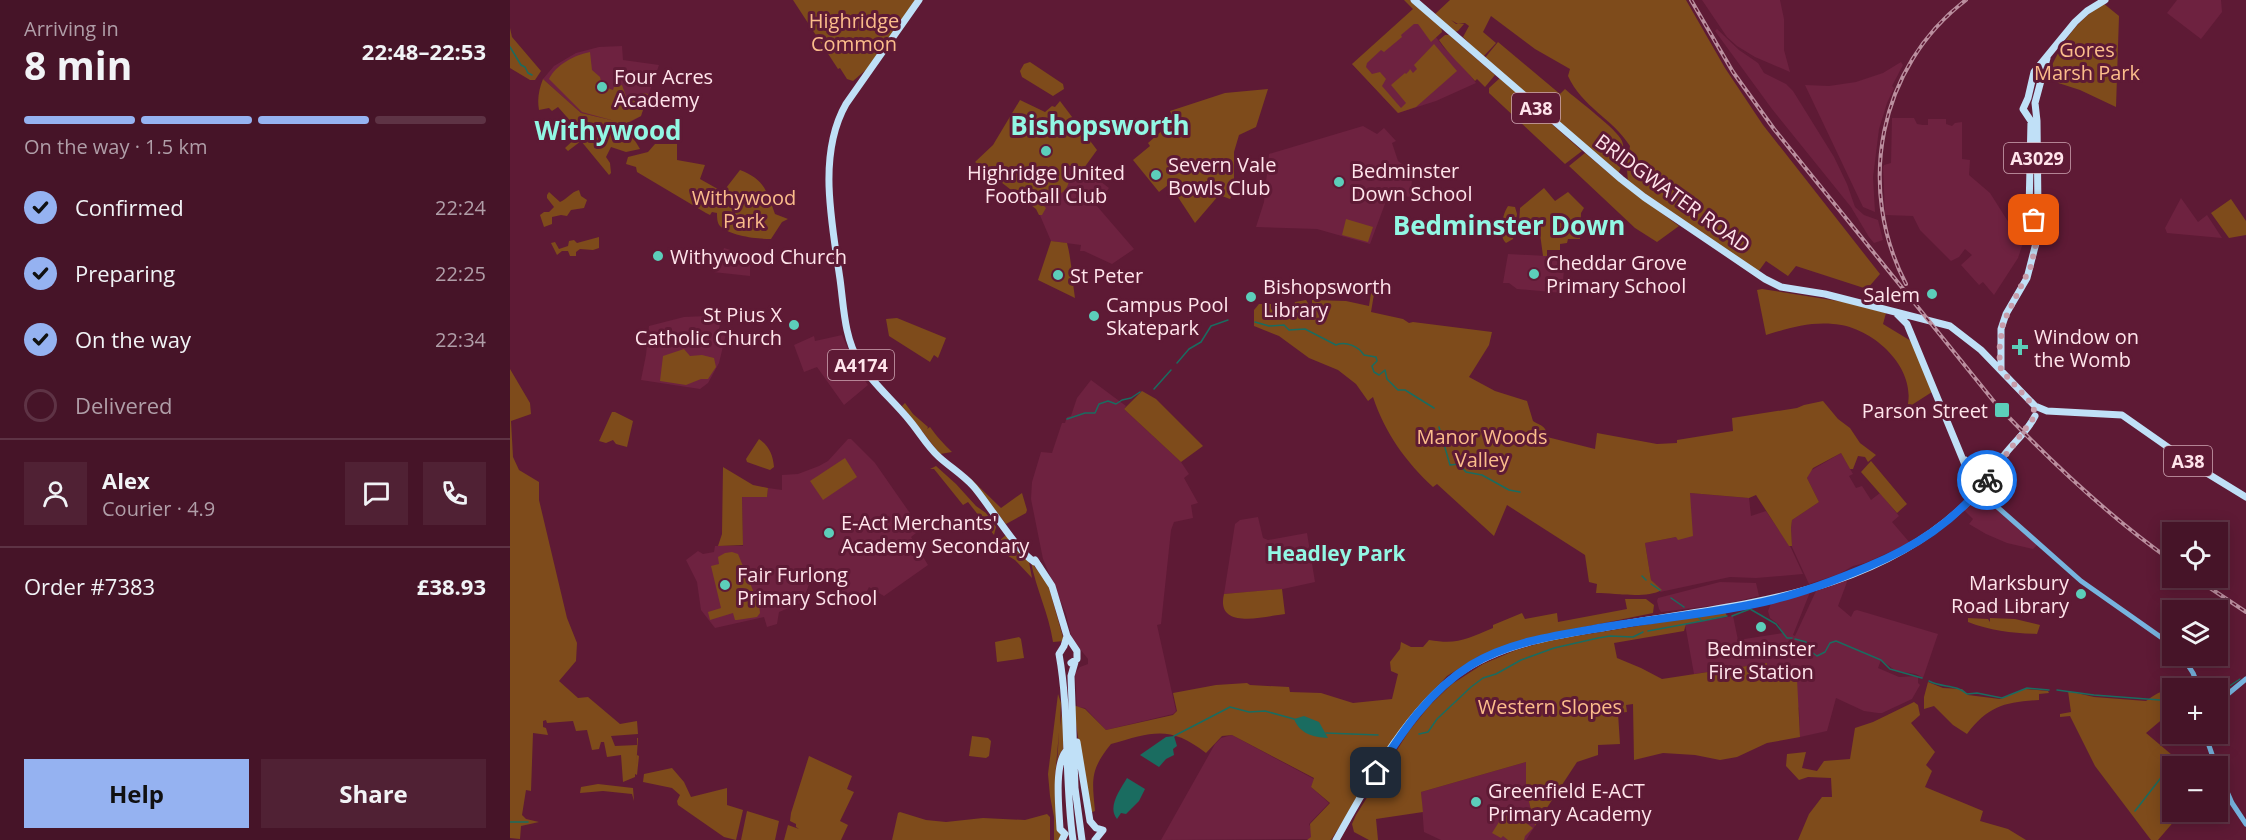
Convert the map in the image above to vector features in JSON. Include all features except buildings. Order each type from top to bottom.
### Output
[{"type":"highway","name":"A4174","points":[[918,0],[851,96],[838,124],[830,166],[832,219],[846,330],[859,362],[905,416],[928,451],[985,503],[1006,530],[1037,563],[1052,586],[1068,646]]},
{"type":"highway","name":"BRIDGWATER ROAD","points":[[1414,0],[1583,148],[1636,191],[1765,279],[1781,287],[1825,294],[1889,309]]},
{"type":"highway","name":"A3029","points":[[2034,211],[2037,122],[2035,108],[2039,72],[2075,22],[2103,1]]},
{"type":"highway","name":"A3029","points":[[2001,370],[2001,329],[2006,314],[2031,266],[2036,243],[2031,121],[2023,109],[2028,98],[2031,77],[2039,72]]},
{"type":"highway","points":[[2025,104],[2030,103],[2035,108]]},
{"type":"highway","name":"A3029","points":[[2027,114],[2032,114],[2035,108]]},
{"type":"highway","name":"A38","points":[[1889,309],[1954,328],[1981,350],[2033,405],[2047,411],[2111,414],[2132,423],[2246,497]]},
{"type":"highway","name":"A38","points":[[1889,309],[1902,317],[1907,324],[1961,456],[1971,472]]},
{"type":"highway","points":[[1907,324],[1909,318],[1916,317]]},
{"type":"highway","points":[[1981,350],[1994,349],[2000,341]]},
{"type":"highway","points":[[1336,838],[1383,762],[1427,701],[1448,682],[1482,660],[1510,648],[1543,639],[1643,620],[1702,613],[1772,600],[1823,585],[1883,560],[1920,542],[1969,499],[1970,494],[1989,477],[2027,428],[2035,416],[2033,405]]},
{"type":"highway","name":"A38","points":[[2035,416],[2047,411]]},
{"type":"highway","points":[[1977,489],[1971,472],[1982,473],[1994,469]]},
{"type":"highway","points":[[1989,477],[1986,489],[1989,499]]},
{"type":"highway","points":[[1073,840],[1075,826],[1071,676],[1078,654],[1068,646],[1060,651],[1064,681],[1067,788],[1075,826],[1082,840]]},
{"type":"highway","points":[[1060,658],[1067,664],[1074,662]]},
{"type":"highway","points":[[1073,712],[1089,816],[1094,826],[1103,830],[1095,840]]},
{"type":"highway","points":[[1062,840],[1065,834],[1060,829],[1060,774],[1061,757],[1066,751]]},
{"type":"main road","points":[[1977,489],[2081,581],[2162,638]]},
{"type":"main road","points":[[2228,694],[2246,679]]},
{"type":"main road","points":[[2228,794],[2246,824]]},
{"type":"shaded area","points":[[1702,0],[1780,0],[1784,19],[1784,50],[1790,72],[1755,57],[1737,46],[1727,37]]},
{"type":"shaded area","points":[[2177,0],[2221,0],[2222,12],[2201,39],[2167,13]]},
{"type":"shaded area","points":[[1421,17],[1444,48],[1458,60],[1476,83],[1436,101],[1398,113],[1352,64]]},
{"type":"shaded area","points":[[1717,29],[1739,50],[1758,63],[1764,73],[1786,84],[1793,91],[1834,157],[1855,207],[1864,215],[1878,220],[1883,240],[1874,243],[1869,237],[1851,207],[1772,109],[1715,31]]},
{"type":"shaded area","name":"Four Acres Academy","points":[[622,46],[623,60],[659,65],[641,116],[627,124],[581,113],[543,79],[554,66],[576,53],[599,47]]},
{"type":"shaded area","points":[[1901,62],[1903,65],[1892,86],[1894,88],[1879,129],[1873,177],[1875,212],[1863,207],[1805,85],[1829,86],[1856,82],[1883,73]]},
{"type":"shaded area","points":[[1892,118],[1914,118],[1917,124],[1923,125],[1928,125],[1928,119],[1946,119],[1946,124],[1952,126],[1962,122],[1962,159],[1970,160],[1969,175],[1990,193],[2009,223],[2024,240],[2018,258],[1994,295],[1983,282],[1979,285],[1961,265],[1972,255],[1965,249],[1959,257],[1951,261],[1920,230],[1913,216],[1885,215],[1883,167],[1891,163]]},
{"type":"shaded area","name":"Bedminster Down School","points":[[1363,126],[1377,134],[1384,128],[1396,141],[1392,143],[1398,161],[1413,172],[1410,197],[1389,193],[1370,244],[1317,229],[1256,227],[1264,202],[1269,154]]},
{"type":"shaded area","points":[[1060,165],[1084,169],[1109,188],[1096,205],[1134,249],[1112,264],[1080,251],[1081,245],[1051,241],[1039,213]]},
{"type":"shaded area","points":[[2181,198],[2198,222],[2207,215],[2222,238],[2167,233],[2165,228]]},
{"type":"shaded area","points":[[724,248],[750,256],[750,276],[713,272],[714,259],[721,259]]},
{"type":"shaded area","name":"Cheddar Grove Primary School","points":[[1508,254],[1565,257],[1562,293],[1517,289],[1509,283],[1503,283]]},
{"type":"shaded area","points":[[707,316],[721,319],[719,329],[727,330],[719,363],[708,383],[700,389],[641,380],[649,326],[684,317]]},
{"type":"shaded area","points":[[842,335],[856,367],[868,385],[844,405],[817,367],[804,372],[794,345],[814,336],[815,341]]},
{"type":"shaded area","points":[[1091,380],[1126,406],[1124,409],[1181,462],[1189,474],[1184,478],[1198,503],[1191,505],[1193,518],[1174,522],[1171,530],[1161,624],[1157,625],[1176,711],[1173,714],[1106,730],[1085,708],[1077,707],[1075,673],[1080,667],[1088,664],[1088,659],[1072,639],[1066,614],[1043,559],[1031,499],[1032,482],[1041,452],[1052,453],[1062,423],[1065,423],[1067,417],[1071,416],[1077,398]]},
{"type":"shaded area","name":"E-Act Merchants' Academy Secondary","points":[[848,439],[851,439],[875,463],[921,529],[911,537],[928,565],[884,596],[869,587],[861,603],[851,610],[835,578],[824,573],[809,584],[803,602],[779,612],[777,624],[767,627],[764,617],[715,628],[701,610],[697,582],[686,560],[698,551],[703,554],[714,552],[715,546],[743,546],[742,497],[767,497],[768,488],[782,490],[782,475],[798,474],[819,466],[828,461]]},
{"type":"shaded area","points":[[1841,453],[1853,474],[1849,476],[1856,488],[1862,486],[1871,500],[1880,493],[1899,516],[1892,522],[1910,543],[1839,574],[1809,584],[1792,547],[1792,520],[1819,502],[1807,478],[1810,471]]},
{"type":"shaded area","points":[[1690,493],[1749,498],[1751,516],[1766,511],[1791,548],[1803,574],[1756,578],[1730,577],[1660,592],[1661,590],[1651,580],[1645,543],[1676,537]]},
{"type":"shaded area","points":[[1982,496],[2037,545],[2033,549],[2007,543],[1969,524],[1973,519],[1964,510],[1977,497]]},
{"type":"shaded area","points":[[1258,517],[1263,538],[1268,540],[1307,533],[1315,582],[1283,589],[1224,594],[1235,524],[1240,520]]},
{"type":"shaded area","points":[[1846,579],[1847,582],[1838,606],[1851,617],[1857,610],[1938,634],[1923,678],[1916,674],[1896,671],[1881,660],[1878,668],[1899,677],[1918,676],[1920,685],[1912,699],[1878,713],[1864,711],[1836,698],[1827,731],[1800,737],[1799,708],[1765,673],[1767,663],[1694,674],[1685,624],[1733,616],[1738,640],[1783,633],[1778,624],[1770,618],[1768,611],[1772,601],[1810,592],[1793,635],[1795,636],[1816,591]]},
{"type":"shaded area","points":[[1720,582],[1756,583],[1759,596],[1725,604],[1661,612],[1659,609],[1658,598]]},
{"type":"shaded area","points":[[1304,716],[1319,722],[1328,738],[1312,736],[1303,731],[1294,719]]},
{"type":"shaded area","points":[[1232,735],[1314,779],[1311,787],[1329,803],[1309,824],[1312,830],[1311,839],[1161,840],[1215,744],[1221,738]]},
{"type":"shaded area","points":[[1174,736],[1177,746],[1173,749],[1174,755],[1166,759],[1159,767],[1140,755],[1166,737]]},
{"type":"shaded area","name":"Greenfield E-ACT Primary Academy","points":[[1526,762],[1526,790],[1535,826],[1526,840],[1441,840],[1424,832],[1421,792]]},
{"type":"shaded area","points":[[1127,778],[1145,789],[1139,801],[1126,814],[1121,813],[1117,819],[1113,809],[1114,804]]},
{"type":"green space","name":"Highridge Common","points":[[793,0],[916,0],[868,68],[853,81],[847,79],[840,68],[838,69]]},
{"type":"green space","points":[[1404,0],[1410,0],[1441,27],[1442,32],[1431,42],[1418,24],[1414,24],[1384,52],[1381,50],[1367,63],[1366,67],[1372,74],[1380,72],[1386,79],[1382,86],[1401,108],[1406,103],[1391,85],[1410,69],[1413,73],[1417,69],[1414,65],[1434,44],[1457,71],[1416,107],[1398,113],[1352,64],[1413,9]]},
{"type":"green space","points":[[1450,0],[1686,0],[1725,68],[1763,125],[1880,274],[1867,289],[1796,266],[1788,276],[1766,261],[1758,272],[1628,182],[1627,170],[1631,171],[1631,167],[1627,166],[1630,146],[1623,136],[1581,96],[1568,76],[1570,69],[1535,49],[1491,16],[1483,32],[1496,43],[1483,57],[1463,37],[1469,26],[1465,23],[1458,24],[1464,24],[1455,32],[1434,15]]},
{"type":"green space","name":"Gores Marsh Park","points":[[2103,3],[2119,16],[2116,107],[2080,90],[2046,79],[2068,36]]},
{"type":"green space","points":[[510,28],[512,37],[541,71],[535,80],[530,80],[510,68]]},
{"type":"green space","points":[[1449,35],[1495,75],[1485,87],[1477,79],[1475,81],[1439,40]]},
{"type":"green space","points":[[1498,42],[1560,94],[1565,89],[1619,136],[1624,154],[1618,174],[1484,59]]},
{"type":"green space","points":[[590,52],[592,70],[600,77],[602,86],[613,90],[614,87],[622,85],[627,99],[644,93],[648,94],[641,116],[625,124],[640,149],[626,152],[611,147],[606,157],[610,163],[611,173],[609,175],[581,141],[568,151],[565,148],[581,133],[558,107],[552,111],[549,108],[539,110],[539,94],[543,79],[581,113],[615,121],[582,112],[549,79],[566,61]]},
{"type":"green space","points":[[1030,62],[1063,84],[1064,89],[1053,96],[1022,77],[1020,71],[1024,64]]},
{"type":"green space","points":[[1500,78],[1582,151],[1565,164],[1489,93],[1489,88]]},
{"type":"green space","points":[[1268,89],[1256,127],[1239,135],[1234,152],[1234,191],[1230,199],[1219,195],[1195,223],[1170,185],[1172,182],[1159,192],[1133,160],[1150,146],[1148,143],[1174,120],[1170,111],[1225,93]]},
{"type":"green space","points":[[1020,100],[1045,112],[1052,106],[1055,107],[1060,101],[1097,150],[1084,168],[1065,165],[1069,178],[1068,185],[1063,192],[1059,195],[1056,193],[1044,206],[1046,208],[1042,215],[1039,215],[1036,209],[975,162],[993,145]]},
{"type":"green space","name":"Withywood Park","points":[[655,144],[677,144],[677,160],[705,165],[700,179],[723,192],[740,170],[754,177],[764,187],[775,214],[788,219],[782,222],[771,239],[744,236],[724,229],[718,223],[717,213],[712,212],[710,215],[706,213],[637,172],[636,167],[626,164],[628,157],[648,152]]},
{"type":"green space","points":[[1585,153],[1679,226],[1657,242],[1635,228],[1569,166]]},
{"type":"green space","points":[[1544,188],[1555,201],[1568,192],[1584,208],[1581,213],[1580,239],[1568,239],[1567,243],[1560,244],[1560,250],[1547,250],[1547,256],[1543,256],[1539,226],[1519,224],[1520,208]]},
{"type":"green space","points":[[579,190],[581,196],[587,200],[584,208],[571,210],[567,216],[552,217],[552,224],[544,227],[540,215],[549,212],[554,207],[547,198],[549,192],[560,202]]},
{"type":"green space","points":[[2231,199],[2246,221],[2246,235],[2229,238],[2211,213]]},
{"type":"green space","points":[[1508,206],[1515,207],[1517,214],[1513,239],[1506,243],[1502,236],[1502,225]]},
{"type":"green space","points":[[1346,219],[1373,227],[1368,242],[1342,235]]},
{"type":"green space","points":[[599,237],[599,248],[580,249],[576,252],[576,256],[570,256],[568,251],[562,251],[557,255],[551,243],[555,242],[559,249],[568,246],[569,241],[574,240],[577,243]]},
{"type":"green space","points":[[1051,241],[1067,243],[1075,298],[1038,280]]},
{"type":"green space","points":[[1757,290],[1844,302],[1886,313],[1883,324],[1911,341],[1932,392],[1907,408],[1909,393],[1906,378],[1899,364],[1889,352],[1863,332],[1833,324],[1816,324],[1766,335]]},
{"type":"green space","name":"Manor Woods Valley","points":[[1371,293],[1374,294],[1371,312],[1403,319],[1409,323],[1492,332],[1489,345],[1469,377],[1495,391],[1527,401],[1533,421],[1545,428],[1547,437],[1595,449],[1597,433],[1657,444],[1677,443],[1677,440],[1733,431],[1732,418],[1797,408],[1823,401],[1838,419],[1850,428],[1860,443],[1876,455],[1868,462],[1865,457],[1858,456],[1853,469],[1850,469],[1841,453],[1813,468],[1807,478],[1819,502],[1792,520],[1792,546],[1789,546],[1756,495],[1749,498],[1690,493],[1693,536],[1645,543],[1651,580],[1662,590],[1639,595],[1596,593],[1597,584],[1589,582],[1585,555],[1507,505],[1494,536],[1437,484],[1433,487],[1414,467],[1390,435],[1373,397],[1368,401],[1356,384],[1338,370],[1309,358],[1279,336],[1254,326],[1254,310],[1259,304],[1271,304],[1271,309],[1275,312],[1293,308],[1295,302],[1306,300],[1309,305],[1312,305],[1312,300],[1346,301],[1369,306]]},
{"type":"green space","points":[[897,318],[946,338],[938,358],[934,355],[930,362],[889,336],[886,319]]},
{"type":"green space","points":[[684,349],[690,356],[702,355],[714,358],[716,367],[708,379],[701,379],[686,385],[660,381],[663,356]]},
{"type":"green space","points":[[510,369],[530,403],[531,414],[511,421],[513,457],[519,470],[539,482],[539,500],[567,618],[577,643],[576,661],[559,681],[578,698],[588,697],[620,724],[637,721],[638,734],[611,736],[615,746],[637,745],[638,738],[636,770],[637,755],[639,756],[637,775],[623,782],[621,755],[607,757],[604,742],[601,742],[599,749],[592,750],[587,730],[576,731],[573,721],[547,723],[546,720],[543,721],[543,727],[546,728],[548,735],[533,733],[531,791],[526,790],[522,815],[526,819],[539,822],[521,826],[520,839],[510,838]]},
{"type":"green space","points":[[1142,391],[1156,399],[1203,446],[1181,462],[1124,409]]},
{"type":"green space","points":[[905,403],[913,414],[928,427],[927,429],[930,427],[952,452],[940,454],[902,406]]},
{"type":"green space","points":[[612,412],[633,421],[627,447],[616,444],[613,440],[606,443],[599,441]]},
{"type":"green space","points":[[759,439],[771,455],[774,467],[770,470],[747,462],[746,459]]},
{"type":"green space","points":[[845,458],[857,477],[823,500],[810,481]]},
{"type":"green space","points":[[1871,461],[1907,504],[1897,513],[1861,472]]},
{"type":"green space","points":[[936,466],[986,513],[996,527],[994,535],[968,502],[963,505],[934,469],[930,469]]},
{"type":"green space","points":[[723,467],[753,485],[768,488],[767,497],[742,497],[743,545],[718,546],[722,534]]},
{"type":"green space","points":[[968,476],[1001,508],[1022,493],[1026,513],[1006,524]]},
{"type":"green space","points":[[1006,535],[1029,562],[1032,578],[1015,560],[995,548],[994,545]]},
{"type":"green space","points":[[732,552],[738,554],[759,605],[760,613],[757,617],[735,620],[733,613],[710,620],[708,612],[721,608],[711,566],[719,564],[718,557]]},
{"type":"green space","points":[[1031,562],[1048,584],[1064,641],[1053,642]]},
{"type":"green space","points":[[1282,589],[1285,614],[1244,619],[1227,613],[1223,606],[1224,594]]},
{"type":"green space","points":[[1625,599],[1646,599],[1654,605],[1653,613],[1525,639],[1479,656],[1447,676],[1410,716],[1331,840],[1307,840],[1311,837],[1310,824],[1330,803],[1311,787],[1314,778],[1232,735],[1222,736],[1206,753],[1182,738],[1161,734],[1138,736],[1111,744],[1096,768],[1093,783],[1095,811],[1090,813],[1073,705],[1085,709],[1106,730],[1173,715],[1177,711],[1173,693],[1216,685],[1247,683],[1289,687],[1290,692],[1321,693],[1353,703],[1392,699],[1398,674],[1391,671],[1390,662],[1400,649],[1401,642],[1411,647],[1423,647],[1429,640],[1447,642],[1462,640],[1522,613],[1525,619],[1557,613],[1558,622],[1627,609]]},
{"type":"green space","name":"Western Slopes","points":[[1725,612],[1727,616],[1686,624],[1684,631],[1614,643],[1617,658],[1662,679],[1767,663],[1766,673],[1797,679],[1800,737],[1767,743],[1737,757],[1720,760],[1695,755],[1663,753],[1634,760],[1633,704],[1626,705],[1627,712],[1618,713],[1620,744],[1598,745],[1598,755],[1577,762],[1535,826],[1526,790],[1526,762],[1421,792],[1423,812],[1376,819],[1378,840],[1369,840],[1354,832],[1352,824],[1356,815],[1409,731],[1430,705],[1452,684],[1483,664],[1516,650],[1551,640]]},
{"type":"green space","points":[[1968,618],[1988,619],[1990,622],[1990,618],[2015,619],[2040,625],[2037,634],[2010,632],[1968,622]]},
{"type":"green space","points":[[1019,637],[1024,658],[997,662],[995,642]]},
{"type":"green space","points":[[1928,682],[1943,688],[1962,689],[1968,695],[2000,699],[2025,689],[2048,691],[2049,693],[2039,694],[2039,700],[2007,704],[1990,711],[1967,734],[1953,725],[1934,706],[1924,709]]},
{"type":"green space","points":[[2068,691],[2094,697],[2146,701],[2162,692],[2162,719],[2146,733],[2173,756],[2162,756],[2162,822],[2173,822],[2158,840],[2151,840],[2095,766],[2070,716],[2060,717],[2060,714],[2071,712]]},
{"type":"green space","points":[[1058,694],[1061,703],[1060,726],[1063,705],[1063,749],[1059,755],[1057,767],[1059,732],[1055,778],[1062,836],[1061,840],[1054,840],[1054,817],[1048,774]]},
{"type":"green space","points":[[1914,702],[1918,705],[1920,715],[1911,723],[1935,752],[1926,765],[1932,771],[1925,787],[1983,811],[1980,821],[2008,829],[2026,840],[1798,840],[1809,814],[1822,797],[1832,797],[1831,778],[1808,777],[1799,780],[1786,766],[1787,754],[1806,752],[1802,768],[1817,771],[1824,761],[1850,759],[1855,728]]},
{"type":"green space","points":[[972,736],[988,738],[991,741],[989,756],[986,758],[969,756]]},
{"type":"green space","points":[[809,756],[852,776],[847,789],[854,792],[840,821],[848,825],[841,840],[784,840],[788,825],[799,829],[790,821],[791,813]]},
{"type":"green space","points":[[672,768],[684,782],[691,797],[727,788],[727,805],[743,810],[736,840],[724,837],[678,805],[680,795],[672,788],[643,782],[644,774]]},
{"type":"green space","points":[[598,784],[633,788],[634,801],[632,794],[603,791],[580,793],[581,787]]},
{"type":"green space","points":[[747,811],[779,821],[775,840],[741,840]]},
{"type":"green space","points":[[900,812],[926,820],[946,822],[983,818],[1025,820],[1047,814],[1050,817],[1050,840],[892,840]]},
{"type":"green space","points":[[1504,814],[1517,823],[1522,820],[1533,828],[1524,840],[1508,840],[1492,833]]},
{"type":"waterway","points":[[510,47],[521,65],[532,75]]},
{"type":"waterway","points":[[1177,363],[1189,349],[1201,342],[1211,326],[1228,320]]},
{"type":"waterway","points":[[1255,322],[1269,326],[1284,325],[1289,330],[1305,329],[1336,345],[1348,344],[1364,355],[1376,357],[1377,361],[1372,366],[1374,372],[1379,375],[1385,370],[1387,379],[1398,390],[1405,390],[1434,408]]},
{"type":"waterway","points":[[1154,389],[1171,370]]},
{"type":"waterway","points":[[1067,419],[1085,413],[1095,413],[1099,404],[1108,401],[1116,404],[1140,392]]},
{"type":"waterway","points":[[1439,427],[1450,465],[1459,464],[1466,472],[1482,475],[1509,490],[1520,492]]},
{"type":"waterway","points":[[1642,576],[1646,580]]},
{"type":"waterway","points":[[1651,584],[1660,590]]},
{"type":"waterway","points":[[1671,598],[1684,607]]},
{"type":"waterway","points":[[1732,616],[1750,609],[1776,624],[1787,638],[1792,638]]},
{"type":"waterway","points":[[1698,617],[1702,621],[1727,616]]},
{"type":"waterway","points":[[1648,631],[1702,621]]},
{"type":"waterway","points":[[1419,734],[1428,732],[1437,719],[1483,678],[1496,674],[1521,660],[1554,648],[1610,636],[1633,637],[1643,632]]},
{"type":"waterway","points":[[1795,639],[1806,642],[1809,650],[1817,656],[1825,652],[1830,643],[1836,641],[1881,660],[1890,669],[1922,678]]},
{"type":"waterway","points":[[2228,687],[2240,679]]},
{"type":"waterway","points":[[1929,681],[1958,689],[1967,694],[1977,693],[2002,698],[2027,688],[2049,690]]},
{"type":"waterway","points":[[2057,690],[2094,695],[2162,699]]},
{"type":"waterway","points":[[1174,736],[1230,707],[1249,712],[1265,711],[1294,719]]},
{"type":"waterway","points":[[1326,733],[1378,735]]},
{"type":"waterway","points":[[2135,811],[2162,776]]},
{"type":"waterway","points":[[510,822],[528,822]]},
{"type":"railway","points":[[1691,0],[1733,72],[1774,129],[1996,404],[2080,487],[2162,554]]},
{"type":"railway","points":[[1906,284],[1891,247],[1882,209],[1880,170],[1884,131],[1895,94],[1912,59],[1936,28],[1966,0]]},
{"type":"railway","points":[[2210,588],[2246,612]]},
{"type":"way so far","points":[[1987,480],[2007,450],[2035,416],[2033,405],[2001,370],[1999,352],[2003,323],[2031,266],[2037,235],[2037,213],[2032,214],[2034,220]]},
{"type":"place","name":"Four Acres Academy","points":[[602,87]]},
{"type":"place","name":"Highridge United Football Club","points":[[1046,151]]},
{"type":"place","name":"Severn Vale Bowls Club","points":[[1156,175]]},
{"type":"place","name":"Bedminster Down School","points":[[1339,182]]},
{"type":"place","name":"Withywood Church","points":[[658,256]]},
{"type":"place","name":"Cheddar Grove Primary School","points":[[1534,274]]},
{"type":"place","name":"St Peter","points":[[1058,275]]},
{"type":"place","name":"Salem","points":[[1932,294]]},
{"type":"place","name":"Bishopsworth Library","points":[[1251,297]]},
{"type":"place","name":"Campus Pool Skatepark","points":[[1094,316]]},
{"type":"place","name":"St Pius X Catholic Church","points":[[794,325]]},
{"type":"place","name":"Window on the Womb","points":[[2020,347]]},
{"type":"place","name":"Parson Street","points":[[2002,410]]},
{"type":"place","name":"E-Act Merchants' Academy Secondary","points":[[829,533]]},
{"type":"place","name":"Fair Furlong Primary School","points":[[725,585]]},
{"type":"place","name":"Marksbury Road Library","points":[[2081,594]]},
{"type":"place","name":"Bedminster Fire Station","points":[[1761,627]]},
{"type":"place","name":"Greenfield E-ACT Primary Academy","points":[[1476,802]]},
{"type":"district","name":"Bishopsworth","points":[[1100,125]]},
{"type":"district","name":"Withywood","points":[[608,130]]},
{"type":"district","name":"Bedminster Down","points":[[1509,225]]},
{"type":"district","name":"Headley Park","points":[[1336,553]]},
{"type":"route","points":[[1376,773],[1408,724],[1427,701],[1460,673],[1492,654],[1525,644],[1590,630],[1715,611],[1806,591],[1847,576],[1915,545],[1972,498],[1987,480]]}]
